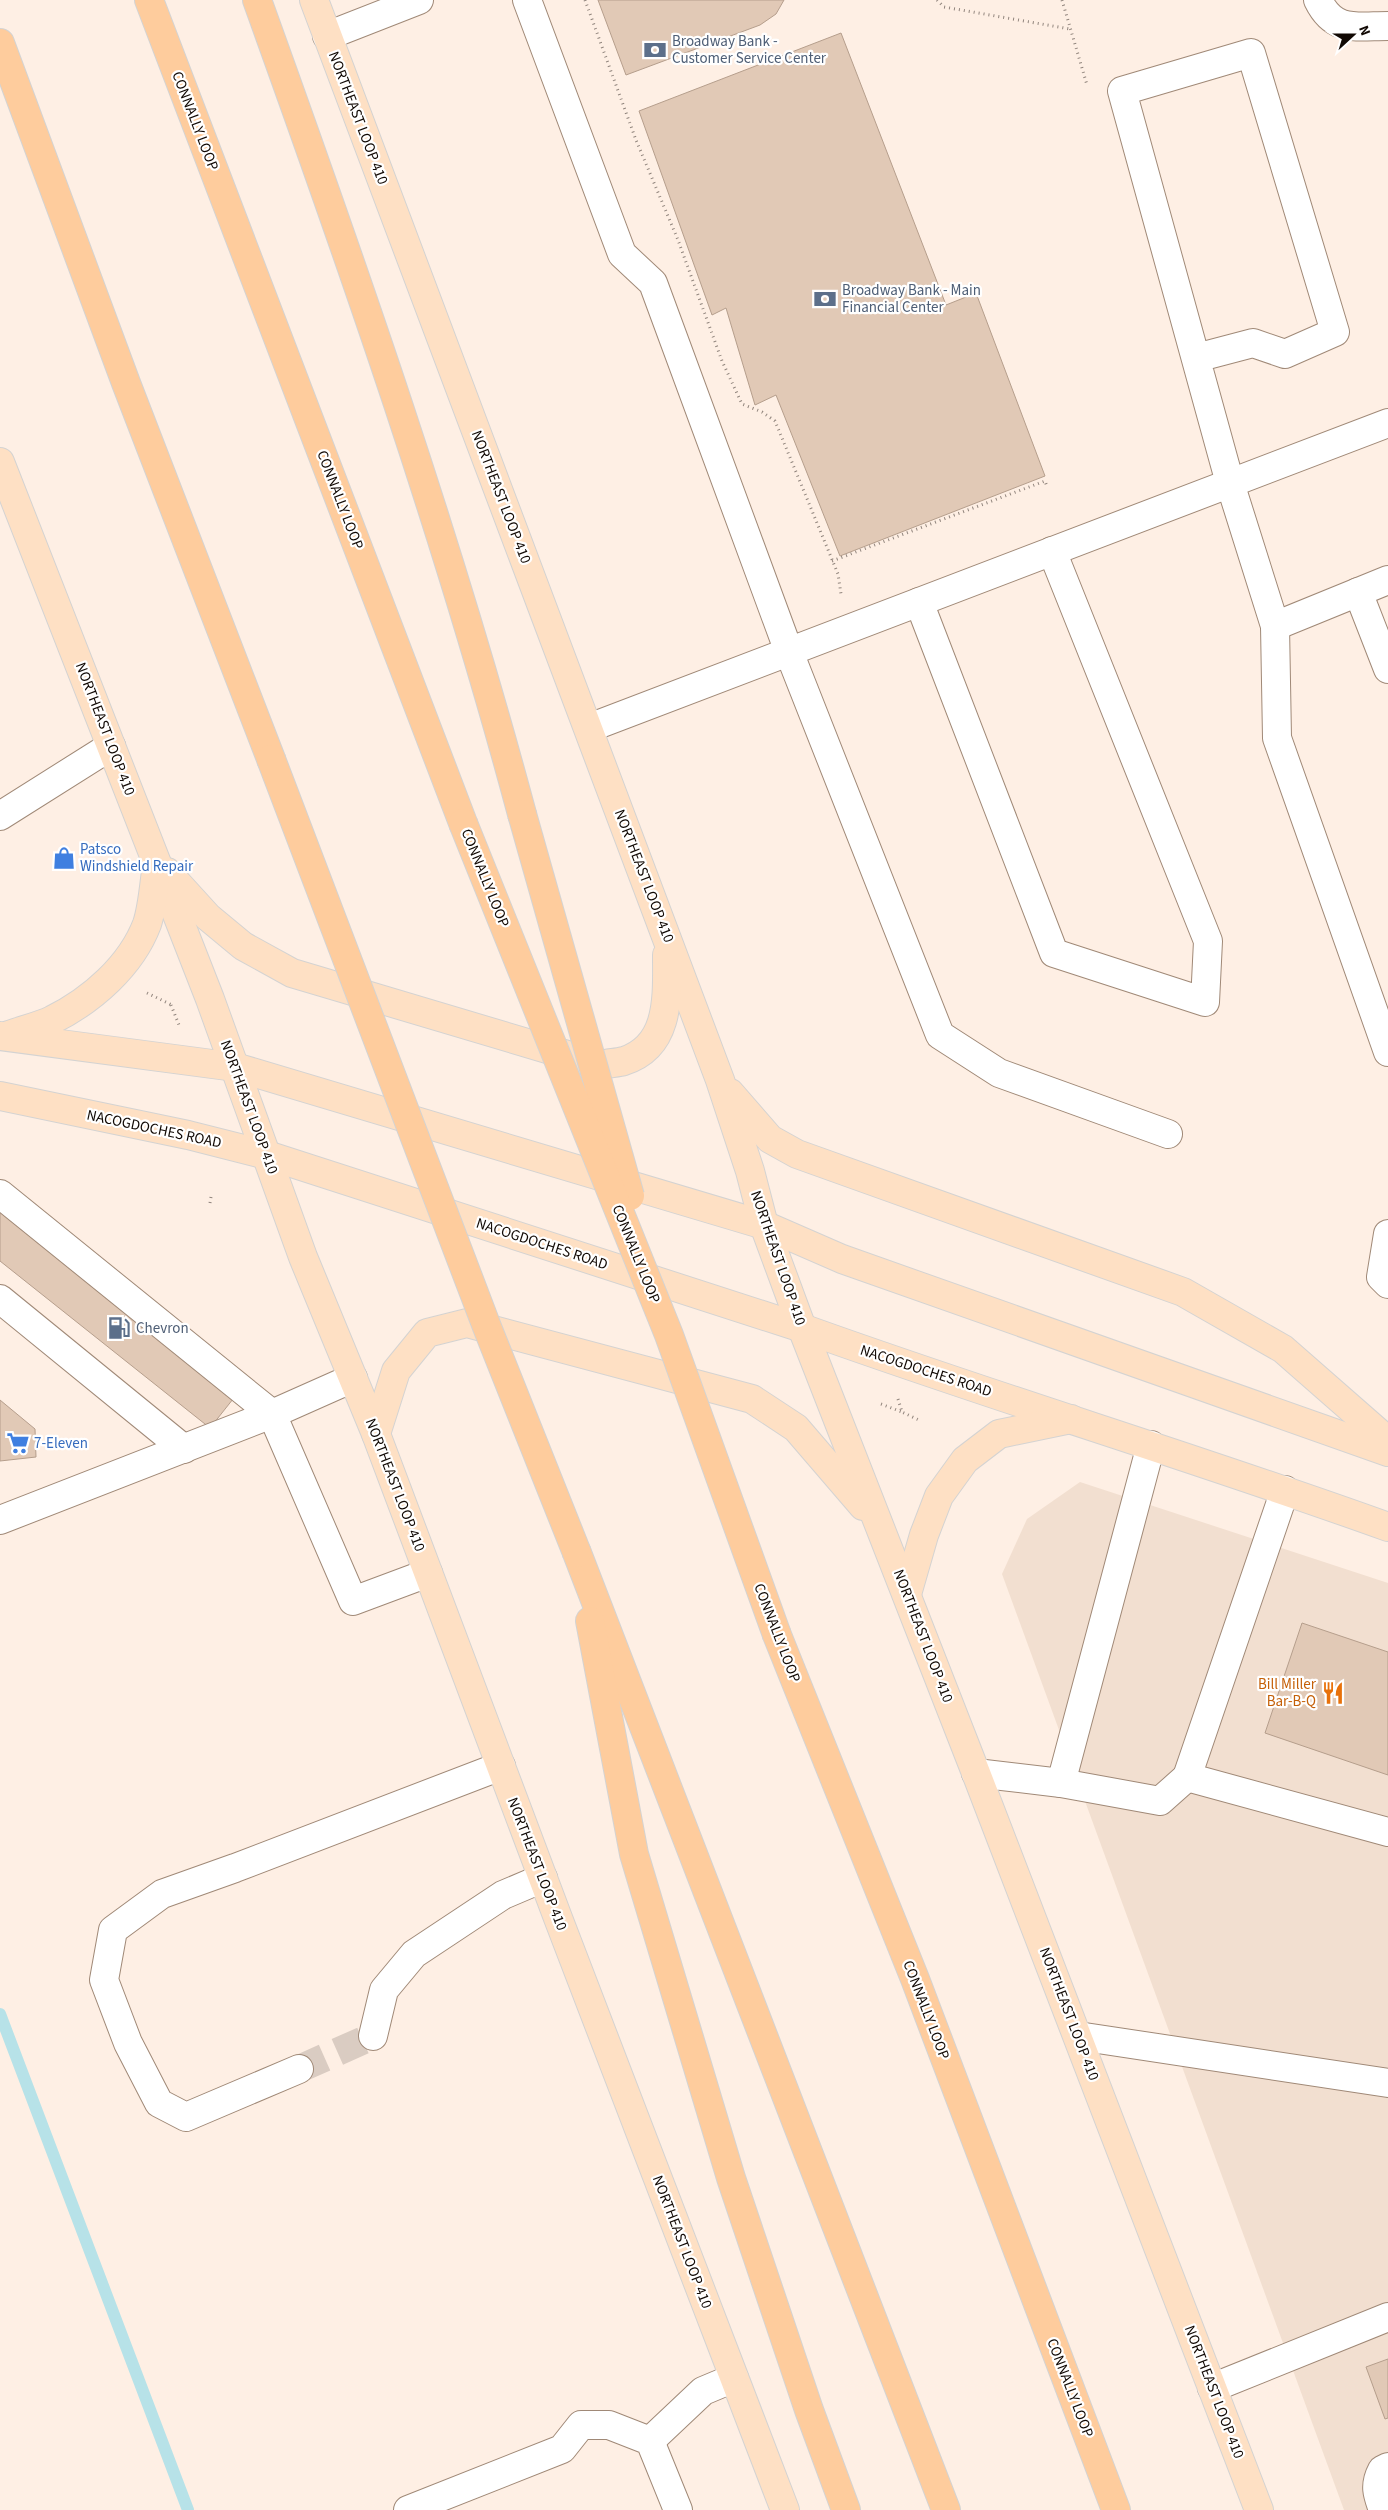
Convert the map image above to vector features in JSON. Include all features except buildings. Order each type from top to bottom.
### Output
[{"type":"highway","name":"CONNALLY LOOP","points":[[149,0],[463,822],[669,1335],[776,1635],[915,1979],[1116,2510]]},
{"type":"highway","points":[[257,0],[408,430],[488,690],[669,1335]]},
{"type":"highway","points":[[0,42],[126,383],[484,1318],[577,1553],[946,2510]]},
{"type":"highway","points":[[577,1553],[634,1854],[731,2178],[809,2410],[846,2510]]},
{"type":"main road","name":"NORTHEAST LOOP 410","points":[[314,0],[668,937],[720,1080],[750,1171],[764,1225],[802,1328],[1078,2036],[1259,2510]]},
{"type":"main road","name":"NORTHEAST LOOP 410","points":[[3,476],[157,862],[235,1067],[303,1257],[376,1434],[543,1878],[785,2510]]},
{"type":"main road","points":[[157,862],[208,917],[243,946],[292,973],[601,1064],[624,1061],[647,1048],[662,1026],[667,1000],[668,937]]},
{"type":"main road","points":[[2,1036],[51,1020],[83,1002],[110,978],[129,956],[147,923],[157,862]]},
{"type":"main road","points":[[2,1036],[235,1067],[764,1225],[842,1259],[1388,1452]]},
{"type":"main road","points":[[720,1080],[746,1114],[770,1139],[797,1154],[1183,1292],[1283,1350],[1388,1441]]},
{"type":"main road","name":"NACOGDOCHES ROAD","points":[[0,1096],[188,1136],[267,1155],[802,1328],[881,1357],[1285,1490],[1388,1527]]},
{"type":"main road","points":[[376,1434],[396,1371],[427,1333],[467,1323],[752,1399],[796,1428],[877,1522]]},
{"type":"main road","points":[[907,1594],[924,1535],[939,1496],[965,1460],[999,1434],[1072,1419]]},
{"type":"lane","points":[[328,36],[419,0]]},
{"type":"lane","points":[[527,0],[622,254],[653,283],[789,652],[940,1035],[999,1072],[1168,1134]]},
{"type":"lane","points":[[1318,0],[1325,15],[1343,26],[1388,26]]},
{"type":"lane","points":[[1196,358],[1253,343],[1285,354],[1335,332],[1251,53],[1122,91],[1230,483],[1274,626],[1277,738],[1388,1052]]},
{"type":"lane","points":[[589,728],[1388,423]]},
{"type":"lane","points":[[919,602],[1054,953],[1205,1002],[1208,941],[1052,551]]},
{"type":"lane","points":[[1274,626],[1388,580]]},
{"type":"lane","points":[[1358,592],[1388,669]]},
{"type":"lane","points":[[0,816],[111,746]]},
{"type":"lane","points":[[0,1194],[272,1414],[353,1601],[428,1573]]},
{"type":"lane","points":[[1388,1234],[1381,1277],[1388,1284]]},
{"type":"lane","points":[[0,1299],[184,1449]]},
{"type":"lane","points":[[0,1520],[272,1414],[353,1378]]},
{"type":"lane","points":[[1061,1783],[1150,1445]]},
{"type":"lane","points":[[976,1773],[1061,1783],[1160,1802],[1188,1777],[1285,1490]]},
{"type":"lane","points":[[298,2068],[186,2117],[159,2103],[128,2043],[104,1980],[113,1930],[162,1894],[501,1766]]},
{"type":"lane","points":[[1188,1777],[1388,1832]]},
{"type":"lane","points":[[373,2036],[384,1990],[414,1954],[503,1895],[543,1878]]},
{"type":"lane","points":[[1078,2036],[1388,2083]]},
{"type":"lane","points":[[1212,2388],[1388,2317]]},
{"type":"lane","points":[[650,2441],[702,2391],[734,2378]]},
{"type":"lane","points":[[408,2510],[562,2449],[581,2425],[609,2425],[650,2441],[678,2510]]},
{"type":"lane","points":[[1383,2510],[1376,2493],[1376,2481],[1382,2470],[1388,2467]]},
{"type":"path","points":[[585,0],[636,140],[685,258],[722,361],[742,404],[762,412],[775,421],[832,562],[842,595],[839,602]]},
{"type":"path","points":[[937,0],[944,7],[1070,29]]},
{"type":"path","points":[[832,562],[1045,480],[1047,487]]},
{"type":"path","points":[[147,993],[179,1008]]},
{"type":"path","points":[[171,1004],[179,1025]]},
{"type":"path","points":[[210,1203],[211,1197]]},
{"type":"path","points":[[897,1396],[902,1412]]},
{"type":"path","points":[[881,1404],[921,1421]]},
{"type":"shaded area","points":[[1080,1482],[1388,1583],[1388,2510],[1344,2510],[1002,1574],[1027,1519]]},
{"type":"waterway","points":[[0,2014],[188,2510]]},
{"type":"tunnel","points":[[299,2069],[373,2036]]},
{"type":"place","name":"Broadway Bank - Customer Service Center","points":[[655,50]]},
{"type":"place","name":"Broadway Bank - Main Financial Center","points":[[825,299]]},
{"type":"place","name":"Patsco Windshield Repair","points":[[64,858]]},
{"type":"place","name":"Chevron","points":[[119,1328]]},
{"type":"place","name":"7-Eleven","points":[[18,1443]]},
{"type":"place","name":"Bill Miller Bar-B-Q","points":[[1333,1693]]}]
